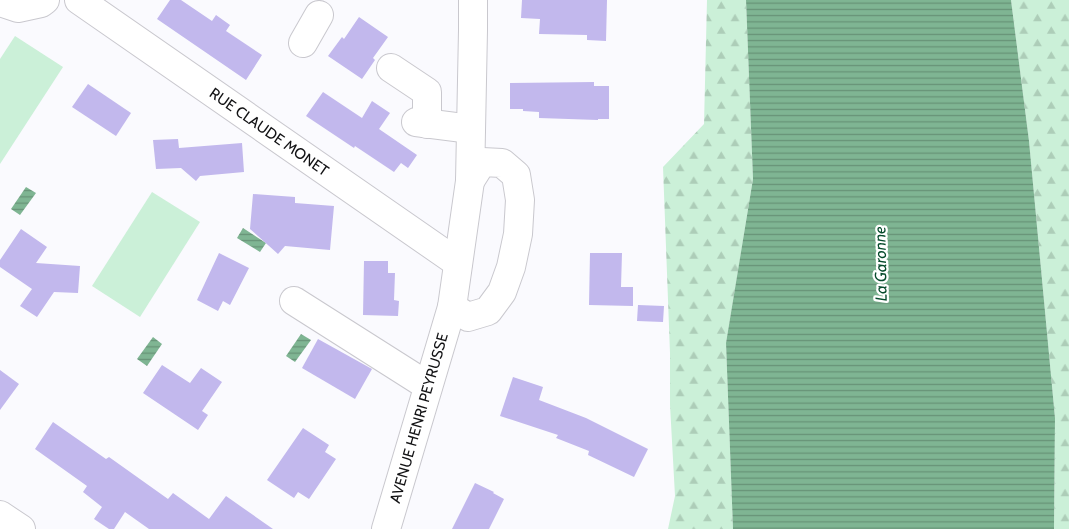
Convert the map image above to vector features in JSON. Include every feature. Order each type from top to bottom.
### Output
[{"type":"street","points":[[0,2],[18,8],[41,3],[45,0]]},
{"type":"street","name":"RUE CLAUDE MONET","points":[[79,0],[458,263]]},
{"type":"street","name":"AVENUE HENRI PEYRUSSE","points":[[386,529],[452,307],[470,181],[473,0]]},
{"type":"street","points":[[303,43],[319,15]]},
{"type":"street","points":[[391,68],[427,92],[422,123],[471,129]]},
{"type":"street","name":"AVENUE HENRI PEYRUSSE","points":[[452,307],[468,317],[488,311],[502,292],[511,266],[518,234],[520,200],[516,175],[502,163],[482,162],[470,181]]},
{"type":"street","points":[[294,301],[428,386]]},
{"type":"street","points":[[0,515],[21,529]]},
{"type":"green space","points":[[707,0],[746,0],[753,179],[726,343],[733,529],[668,529],[675,496],[670,405],[670,353],[663,167],[704,124]]},
{"type":"green space","points":[[1011,0],[1069,0],[1069,529],[1054,529],[1055,418],[1029,141]]},
{"type":"green space","points":[[15,36],[63,67],[0,164],[0,59]]},
{"type":"green space","points":[[152,192],[200,222],[140,317],[92,286]]},
{"type":"water","name":"La Garonne","points":[[746,0],[1011,0],[1029,141],[1055,418],[1054,529],[733,529],[726,343],[753,179]]},
{"type":"water","points":[[26,187],[36,193],[20,215],[11,209]]},
{"type":"water","points":[[243,228],[266,243],[260,252],[237,238]]},
{"type":"water","points":[[301,334],[311,340],[295,362],[286,356]]},
{"type":"water","points":[[153,337],[162,344],[147,366],[137,359]]},
{"type":"building","points":[[170,0],[181,0],[212,21],[216,15],[230,25],[226,31],[262,55],[246,80],[157,19]]},
{"type":"building","points":[[522,0],[607,0],[606,41],[587,40],[587,35],[539,34],[540,19],[521,18]]},
{"type":"building","points":[[359,17],[388,37],[373,58],[375,60],[362,79],[328,56],[342,37],[344,39]]},
{"type":"building","points":[[594,82],[594,86],[609,86],[609,119],[539,118],[539,112],[510,109],[510,83]]},
{"type":"building","points":[[88,84],[131,113],[116,136],[72,107]]},
{"type":"building","points":[[323,92],[362,118],[372,101],[390,113],[379,129],[417,155],[408,168],[401,163],[394,172],[306,116]]},
{"type":"building","points":[[178,139],[179,148],[242,143],[244,172],[200,176],[196,181],[181,168],[156,169],[153,140]]},
{"type":"building","points":[[253,194],[295,197],[295,203],[334,206],[330,250],[285,246],[278,254],[250,229]]},
{"type":"building","points":[[21,229],[47,247],[36,263],[80,266],[78,293],[54,292],[37,317],[20,306],[32,289],[0,267],[0,260]]},
{"type":"building","points":[[219,253],[249,268],[230,305],[223,301],[218,311],[197,300]]},
{"type":"building","points":[[590,253],[622,253],[621,287],[633,287],[633,306],[589,305]]},
{"type":"building","points":[[364,261],[388,261],[388,273],[395,273],[394,300],[399,301],[398,316],[363,315]]},
{"type":"building","points":[[638,305],[664,306],[663,322],[637,321]]},
{"type":"building","points":[[318,339],[372,369],[355,399],[302,368]]},
{"type":"building","points":[[162,365],[190,383],[201,368],[222,382],[202,411],[208,415],[198,430],[143,393]]},
{"type":"building","points":[[0,370],[19,384],[0,410]]},
{"type":"building","points":[[513,377],[543,387],[539,400],[586,418],[648,449],[634,477],[588,455],[589,451],[556,438],[558,435],[500,416]]},
{"type":"building","points":[[53,422],[106,459],[109,457],[168,499],[173,493],[209,519],[226,496],[273,529],[149,529],[125,512],[114,529],[109,529],[94,519],[102,507],[83,492],[87,486],[35,449]]},
{"type":"building","points":[[303,428],[329,445],[325,452],[336,459],[309,499],[298,492],[294,498],[267,480]]},
{"type":"building","points":[[475,483],[504,499],[489,529],[452,529]]}]
